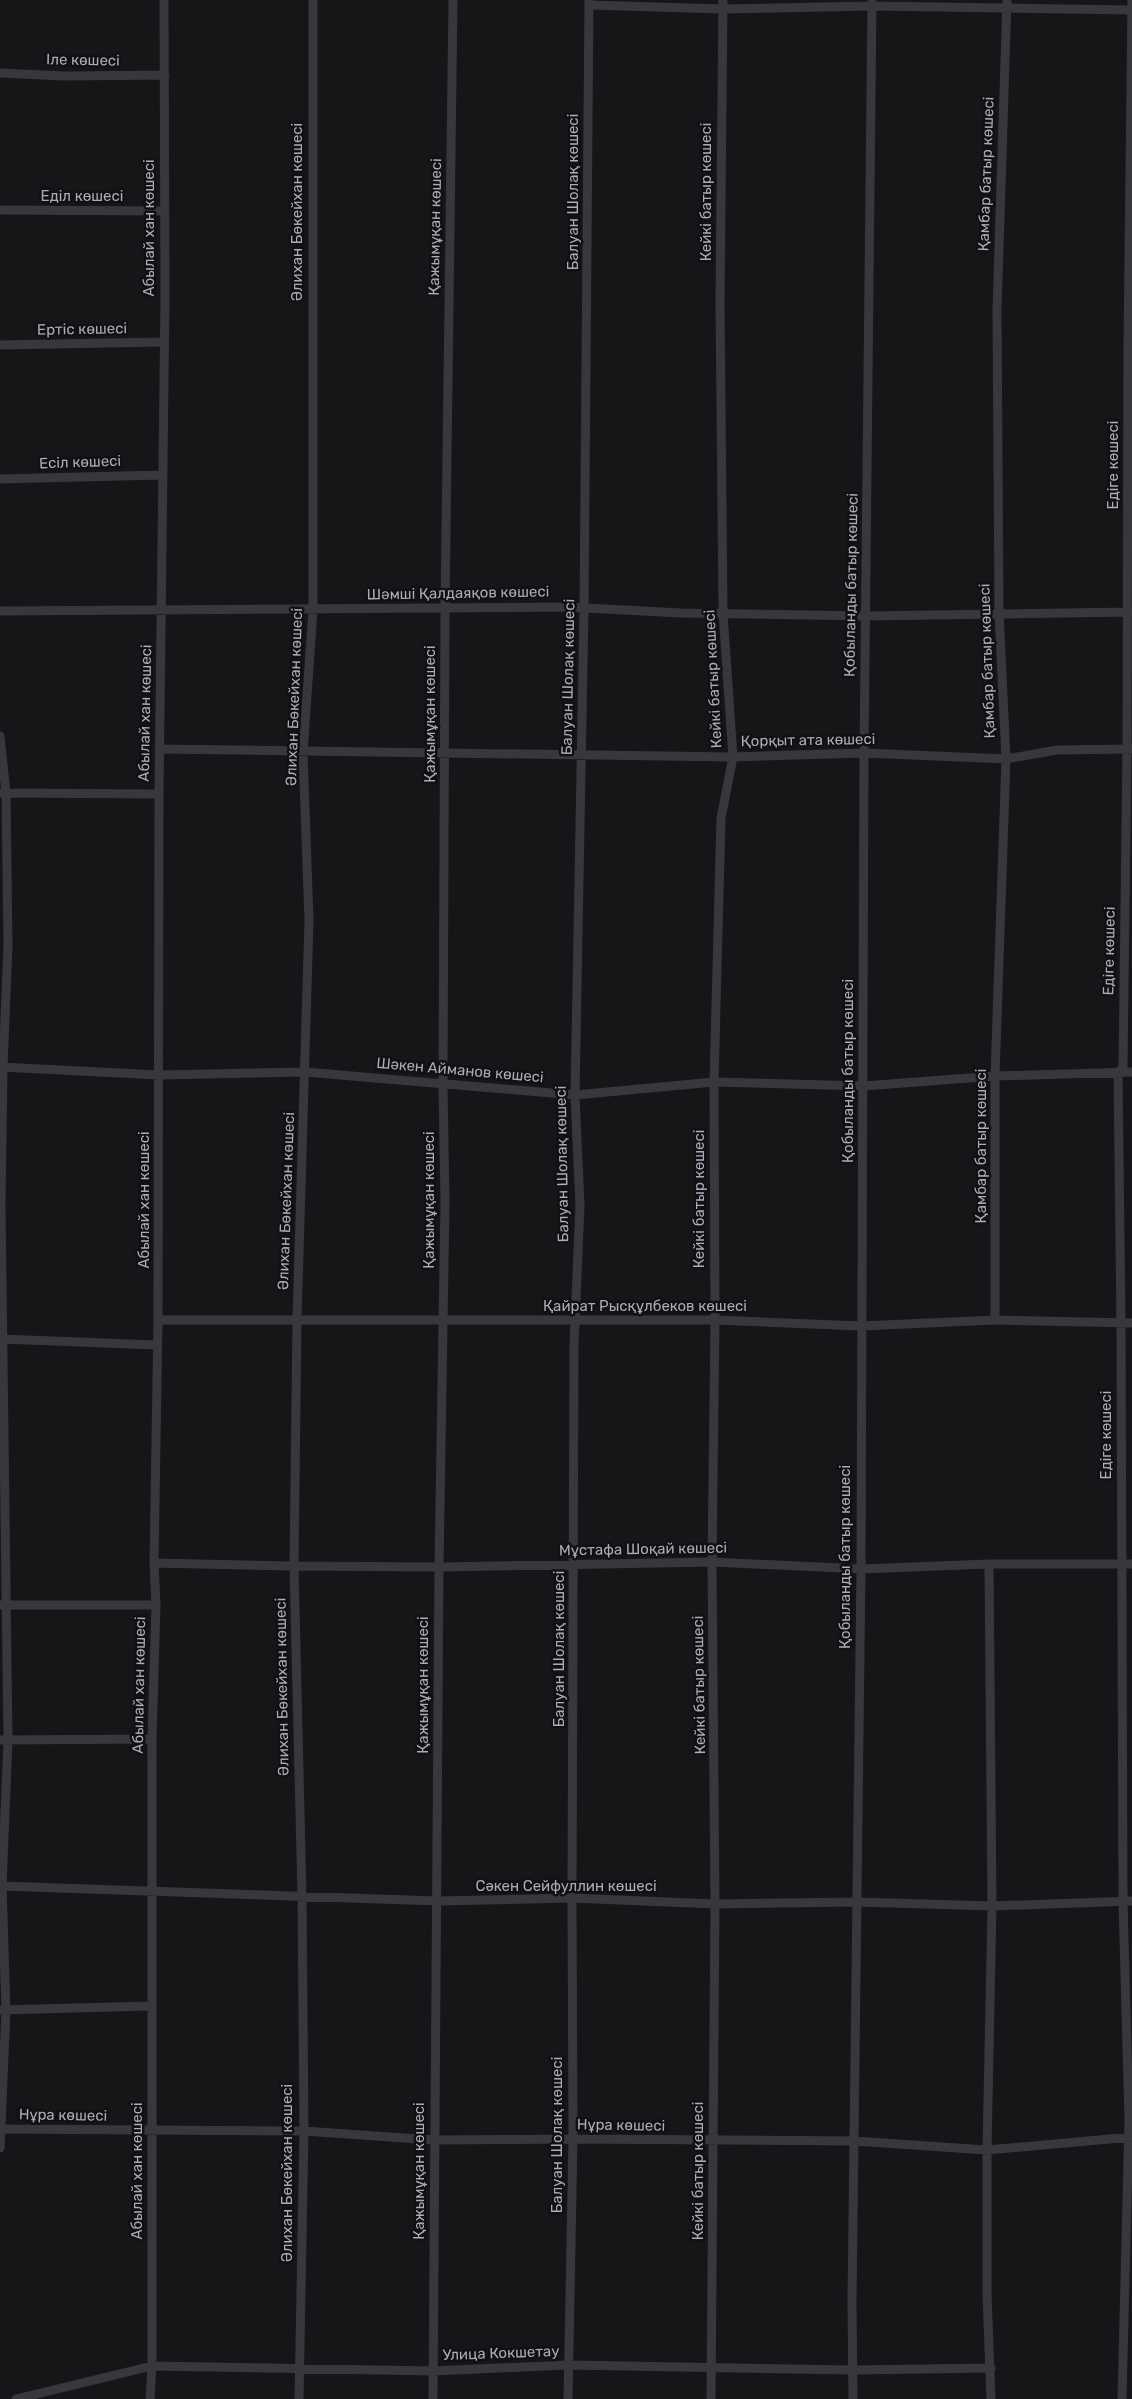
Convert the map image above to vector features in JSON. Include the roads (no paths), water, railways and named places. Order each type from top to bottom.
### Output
[{"type":"street","name":"Абылай хан көшесі","points":[[150,2399],[153,2130],[152,1739],[156,1605],[154,1563],[158,1320],[159,749],[164,342],[164,0]]},
{"type":"street","name":"Қажымұқан көшесі","points":[[433,2399],[433,2140],[438,1901],[439,1566],[446,1203],[445,609],[453,0]]},
{"type":"street","name":"Едіге көшесі","points":[[1122,2399],[1130,2136],[1121,1564],[1118,1072],[1123,1068],[1130,749],[1132,0]]},
{"type":"street","name":"Әлихан Бөкейхан көшесі","points":[[299,2399],[304,2131],[302,1896],[294,1566],[297,1320],[309,920],[303,753],[313,610],[313,2]]},
{"type":"street","points":[[589,3],[1007,4],[1132,10]]},
{"type":"street","name":"Балуан Шолақ көшесі","points":[[568,2399],[573,2139],[575,1320],[580,1206],[575,1095],[584,610],[589,3]]},
{"type":"street","name":"Қобыланды батыр көшесі","points":[[853,2399],[861,1569],[864,753],[872,3]]},
{"type":"street","name":"Кейкі батыр көшесі","points":[[711,2399],[716,1904],[712,1562],[715,1320],[714,1082],[721,818],[733,757],[723,612],[720,303],[723,4]]},
{"type":"street","name":"Қамбар батыр көшесі","points":[[995,1320],[996,1077],[1006,759],[999,612],[997,310],[1007,4]]},
{"type":"street","name":"Іле көшесі","points":[[0,73],[64,76],[165,75]]},
{"type":"street","name":"Еділ көшесі","points":[[0,210],[164,211]]},
{"type":"street","name":"Ертіс көшесі","points":[[0,345],[164,342]]},
{"type":"street","name":"Есіл көшесі","points":[[0,479],[162,475]]},
{"type":"street","name":"Шәмші Қалдаяқов көшесі","points":[[0,611],[567,607],[584,610],[866,616],[999,612],[1130,612]]},
{"type":"street","points":[[0,736],[3,793],[4,946],[0,1206],[4,1740],[0,2148]]},
{"type":"street","name":"Қорқыт ата көшесі","points":[[159,749],[303,753],[733,757],[864,753],[1006,759],[1057,750],[1130,749]]},
{"type":"street","points":[[3,793],[159,794]]},
{"type":"street","name":"Шәкен Айманов көшесі","points":[[1,1067],[159,1075],[305,1072],[575,1095],[714,1082],[864,1086],[996,1077],[1132,1072]]},
{"type":"street","name":"Қайрат Рысқұлбеков көшесі","points":[[158,1320],[715,1320],[861,1326],[995,1320],[1132,1323]]},
{"type":"street","points":[[2,1340],[157,1345]]},
{"type":"street","name":"Мұстафа Шоқай көшесі","points":[[154,1563],[439,1566],[712,1562],[861,1569],[989,1564],[1132,1564]]},
{"type":"street","points":[[989,1564],[992,1906],[987,2150],[987,2295],[991,2399]]},
{"type":"street","points":[[3,1605],[156,1605]]},
{"type":"street","points":[[4,1740],[152,1739]]},
{"type":"street","name":"Сәкен Сейфуллин көшесі","points":[[1,1886],[438,1901],[572,1898],[716,1904],[857,1902],[992,1906],[1127,1901]]},
{"type":"street","points":[[3,2010],[151,2006]]},
{"type":"street","name":"Нұра көшесі","points":[[1,2129],[304,2131],[433,2140],[854,2141],[987,2150],[1130,2136]]},
{"type":"street","name":"Улица Кокшетау","points":[[16,2399],[152,2366],[433,2371],[569,2365],[853,2370],[991,2368]]}]
